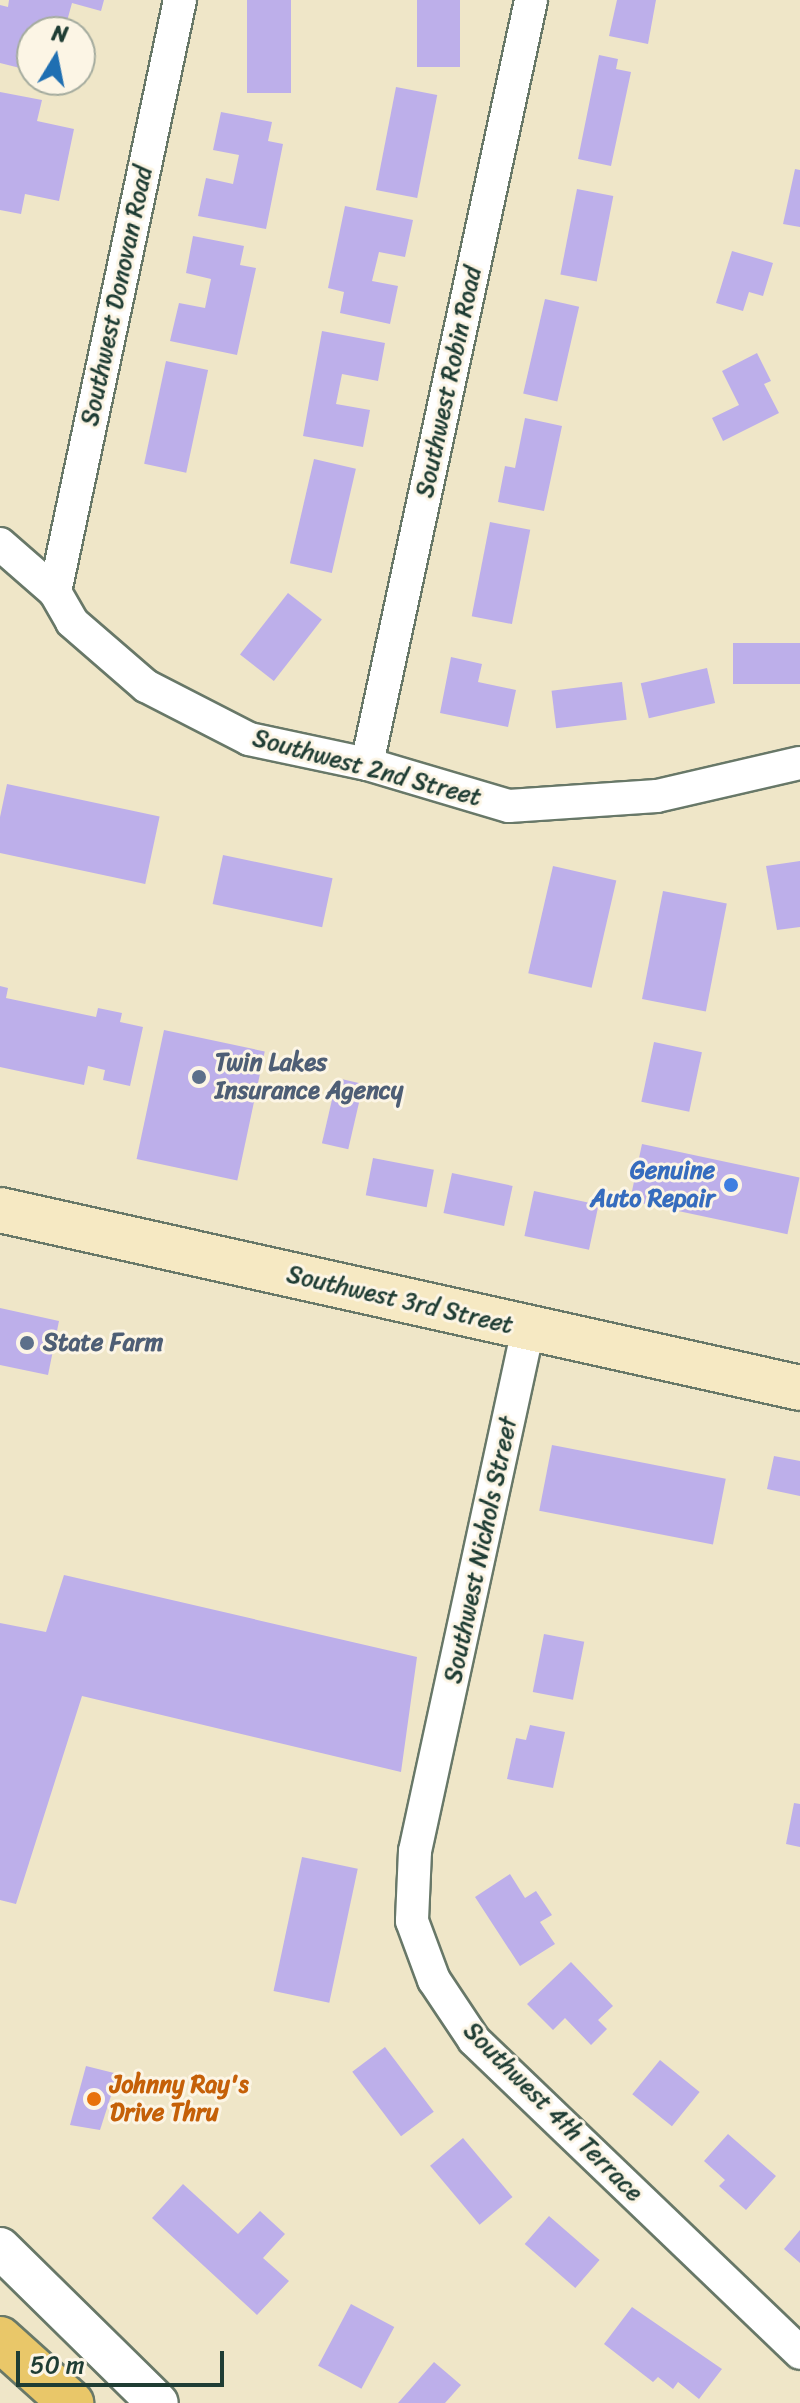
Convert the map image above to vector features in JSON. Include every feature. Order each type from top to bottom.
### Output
[{"type":"highway","points":[[0,2339],[71,2403]]},
{"type":"main road","name":"Southwest 3rd Street","points":[[0,1210],[800,1388]]},
{"type":"street","name":"Southwest Donovan Road","points":[[55,592],[180,0]]},
{"type":"street","name":"Southwest Robin Road","points":[[367,764],[531,0]]},
{"type":"street","name":"Southwest 2nd Street","points":[[0,544],[55,592],[72,622],[146,686],[249,739],[367,764],[509,806],[657,796],[800,763]]},
{"type":"street","name":"Southwest Nichols Street","points":[[434,1771],[528,1329]]},
{"type":"street","name":"Southwest 4th Terrace","points":[[434,1771],[415,1851],[412,1921],[434,1980],[474,2040],[800,2353]]},
{"type":"street","points":[[0,2248],[158,2403]]},
{"type":"building","points":[[9,0],[104,0],[101,11],[72,3],[68,16],[16,16],[16,67],[0,63],[0,5],[8,7]]},
{"type":"building","points":[[247,0],[291,0],[291,93],[247,93]]},
{"type":"building","points":[[417,0],[460,0],[460,67],[417,67]]},
{"type":"building","points":[[617,0],[656,0],[648,44],[609,36]]},
{"type":"building","points":[[599,55],[618,59],[616,69],[631,72],[611,166],[578,159]]},
{"type":"building","points":[[396,87],[437,95],[417,198],[376,190]]},
{"type":"building","points":[[0,92],[42,100],[37,121],[74,129],[59,201],[25,194],[21,214],[0,210]]},
{"type":"building","points":[[221,112],[272,122],[268,141],[283,144],[266,229],[198,216],[206,178],[233,184],[239,155],[213,150]]},
{"type":"building","points":[[795,169],[800,170],[800,227],[783,224]]},
{"type":"building","points":[[577,189],[613,196],[597,281],[560,274]]},
{"type":"building","points":[[345,206],[413,220],[405,257],[379,252],[372,281],[398,286],[390,324],[340,313],[344,292],[328,288]]},
{"type":"building","points":[[193,236],[244,246],[240,265],[256,268],[237,355],[170,341],[179,303],[205,308],[211,279],[186,273]]},
{"type":"building","points":[[732,251],[773,263],[763,296],[749,292],[743,311],[716,303]]},
{"type":"building","points":[[545,299],[579,307],[557,401],[523,394]]},
{"type":"building","points":[[322,331],[385,343],[378,381],[342,374],[336,404],[370,410],[363,447],[303,436]]},
{"type":"building","points":[[757,353],[771,381],[764,384],[779,413],[723,441],[712,418],[739,405],[722,371]]},
{"type":"building","points":[[166,361],[208,370],[186,473],[144,464]]},
{"type":"building","points":[[525,418],[562,426],[544,511],[498,502],[505,466],[515,468]]},
{"type":"building","points":[[314,459],[356,469],[332,573],[290,563]]},
{"type":"building","points":[[490,522],[530,530],[512,624],[472,616]]},
{"type":"building","points":[[288,593],[322,619],[274,681],[240,654]]},
{"type":"building","points":[[733,643],[800,643],[800,684],[733,684]]},
{"type":"building","points":[[451,657],[482,664],[478,682],[516,690],[508,727],[440,713]]},
{"type":"building","points":[[707,668],[715,703],[649,718],[641,683]]},
{"type":"building","points":[[622,682],[627,720],[556,728],[552,691]]},
{"type":"building","points":[[7,784],[160,816],[145,884],[0,853],[0,817]]},
{"type":"building","points":[[223,855],[333,878],[322,927],[213,904]]},
{"type":"building","points":[[800,861],[800,927],[777,930],[766,866]]},
{"type":"building","points":[[553,866],[616,881],[592,988],[528,973]]},
{"type":"building","points":[[663,891],[727,903],[706,1011],[642,999]]},
{"type":"building","points":[[0,986],[8,988],[6,998],[96,1017],[98,1008],[122,1013],[120,1022],[143,1027],[130,1086],[103,1080],[105,1070],[88,1066],[84,1085],[0,1067]]},
{"type":"building","points":[[164,1030],[265,1051],[237,1181],[137,1159]]},
{"type":"building","points":[[654,1042],[702,1052],[689,1112],[641,1102]]},
{"type":"building","points":[[337,1078],[363,1084],[348,1149],[322,1143]]},
{"type":"building","points":[[642,1144],[799,1177],[787,1234],[630,1201]]},
{"type":"building","points":[[373,1158],[434,1170],[427,1207],[366,1195]]},
{"type":"building","points":[[452,1173],[513,1186],[504,1226],[443,1213]]},
{"type":"building","points":[[534,1191],[599,1205],[589,1250],[524,1236]]},
{"type":"building","name":"State Farm","points":[[0,1308],[59,1321],[48,1375],[0,1365]]},
{"type":"building","points":[[552,1445],[726,1479],[713,1545],[539,1511]]},
{"type":"building","points":[[774,1456],[800,1461],[800,1496],[767,1489]]},
{"type":"building","points":[[64,1575],[417,1657],[401,1772],[82,1696],[16,1904],[0,1900],[0,1623],[46,1632]]},
{"type":"building","points":[[544,1634],[584,1642],[573,1700],[533,1692]]},
{"type":"building","points":[[530,1725],[565,1732],[553,1788],[507,1779],[516,1738],[526,1740]]},
{"type":"building","points":[[794,1803],[800,1804],[800,1847],[786,1844]]},
{"type":"building","points":[[302,1857],[358,1869],[329,2003],[274,1991]]},
{"type":"building","points":[[510,1874],[525,1898],[536,1891],[552,1915],[540,1922],[555,1944],[520,1966],[475,1897]]},
{"type":"building","points":[[571,1962],[613,2006],[598,2020],[607,2029],[591,2045],[565,2018],[553,2030],[527,2004]]},
{"type":"building","points":[[385,2047],[434,2112],[401,2136],[352,2072]]},
{"type":"building","points":[[660,2060],[700,2092],[672,2126],[632,2094]]},
{"type":"building","name":"Johnny Ray's Drive Thru","points":[[86,2066],[118,2074],[100,2130],[70,2125]]},
{"type":"building","points":[[728,2134],[776,2176],[746,2210],[719,2186],[725,2180],[704,2161]]},
{"type":"building","points":[[463,2138],[512,2197],[480,2225],[430,2166]]},
{"type":"building","points":[[183,2184],[238,2234],[260,2211],[285,2234],[263,2258],[289,2281],[257,2315],[152,2218]]},
{"type":"building","points":[[549,2216],[600,2260],[575,2288],[525,2244]]},
{"type":"building","points":[[800,2230],[800,2263],[784,2249]]},
{"type":"building","points":[[351,2304],[394,2327],[361,2389],[318,2366]]},
{"type":"building","points":[[632,2307],[722,2369],[699,2399],[678,2382],[673,2389],[658,2377],[653,2382],[604,2344]]},
{"type":"building","points":[[434,2362],[461,2385],[445,2403],[398,2403]]},
{"type":"place","name":"Twin Lakes Insurance Agency","points":[[199,1077]]},
{"type":"place","name":"Genuine Auto Repair","points":[[731,1185]]},
{"type":"place","name":"State Farm","points":[[27,1343]]},
{"type":"place","name":"Johnny Ray's Drive Thru","points":[[94,2099]]}]
